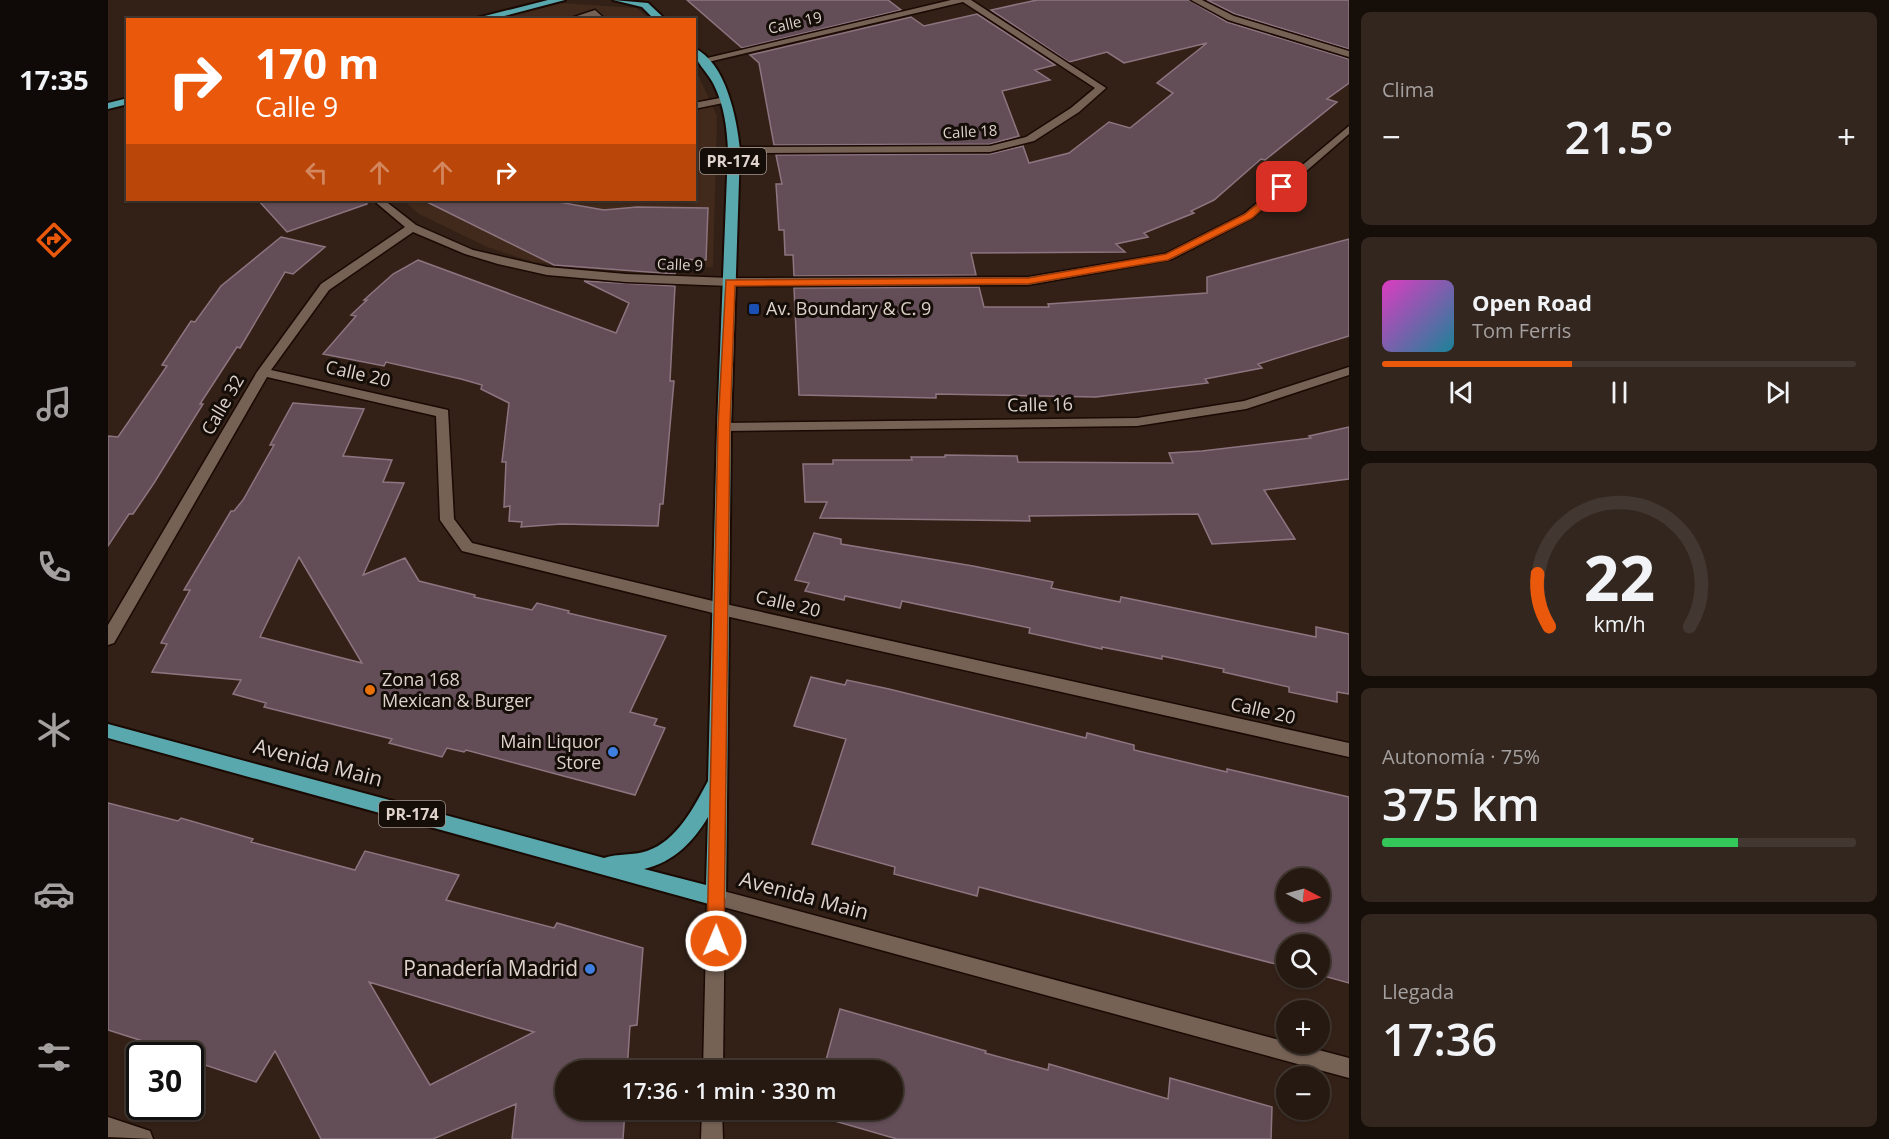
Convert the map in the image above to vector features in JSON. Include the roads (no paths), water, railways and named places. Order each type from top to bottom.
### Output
[{"type":"highway","points":[[483,18],[560,0]]},
{"type":"highway","points":[[618,0],[645,3],[659,18]]},
{"type":"highway","name":"PR-174","points":[[696,53],[704,60],[720,84],[732,125],[734,150],[724,427],[716,897]]},
{"type":"highway","points":[[108,106],[126,102]]},
{"type":"highway","name":"Avenida Main","points":[[108,731],[716,897]]},
{"type":"highway","points":[[595,864],[626,864],[648,859],[672,849],[691,830],[718,781]]},
{"type":"street","name":"Calle 19","points":[[704,60],[964,0]]},
{"type":"street","name":"Calle 18","points":[[734,150],[990,149],[1030,139],[1075,110],[1101,88],[964,0]]},
{"type":"street","points":[[1195,0],[1230,18],[1349,54]]},
{"type":"street","points":[[576,18],[595,13],[600,18]]},
{"type":"street","points":[[696,106],[725,100]]},
{"type":"street","name":"Calle 9","points":[[379,201],[412,227],[469,252],[498,261],[547,271],[626,278],[730,282],[1028,281],[1168,257],[1248,216],[1349,129]]},
{"type":"street","name":"Calle 32","points":[[108,639],[263,372],[325,287],[412,227]]},
{"type":"street","name":"Calle 16","points":[[724,427],[1137,422],[1246,405],[1349,371]]},
{"type":"street","name":"Calle 20","points":[[263,372],[443,413],[447,520],[467,547],[721,609],[1349,750]]},
{"type":"street","points":[[713,1060],[716,897]]},
{"type":"street","name":"Avenida Main","points":[[716,897],[1349,1068]]},
{"type":"street","points":[[712,1120],[712,1139]]},
{"type":"street","points":[[108,1127],[142,1139]]},
{"type":"place","name":"Av. Boundary & C. 9","points":[[754,309]]},
{"type":"place","name":"Zona 168 Mexican & Burger","points":[[370,690]]},
{"type":"place","name":"Main Liquor Store","points":[[613,752]]},
{"type":"place","name":"Panadería Madrid","points":[[590,969]]}]
